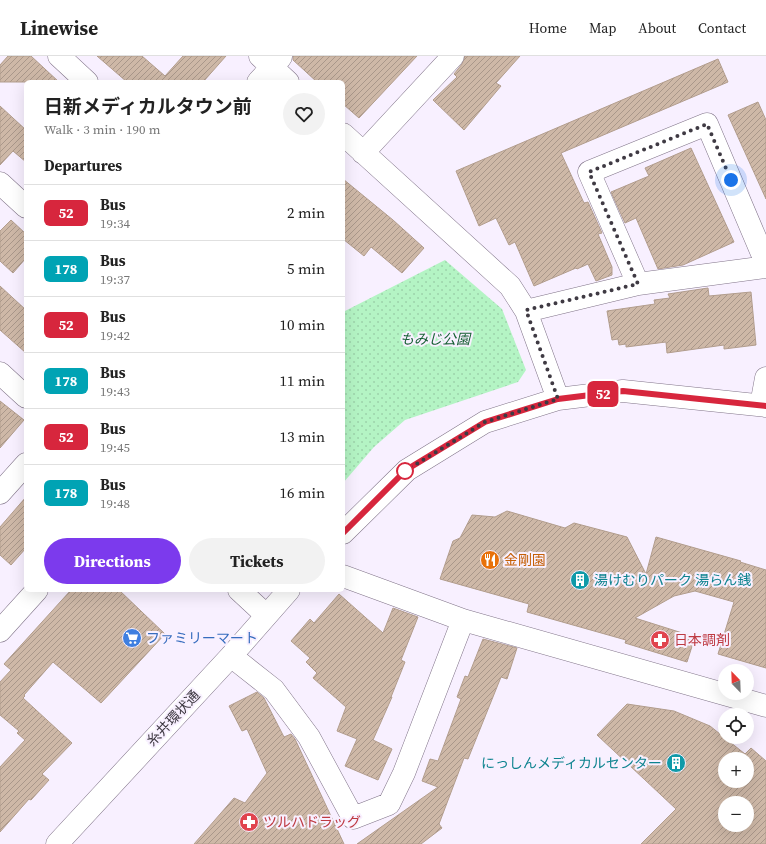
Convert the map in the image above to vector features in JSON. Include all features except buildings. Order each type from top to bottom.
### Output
[{"type":"street","points":[[59,56],[85,80]]},
{"type":"street","points":[[363,153],[452,56]]},
{"type":"street","points":[[268,65],[286,80]]},
{"type":"street","points":[[638,284],[589,172],[707,124],[766,263]]},
{"type":"street","points":[[345,136],[510,286],[526,310],[558,399]]},
{"type":"street","points":[[526,310],[638,284],[766,267]]},
{"type":"street","points":[[0,373],[24,395]]},
{"type":"street","points":[[345,531],[406,470],[485,422],[558,399],[623,391],[764,406],[766,378]]},
{"type":"street","points":[[0,493],[24,466]]},
{"type":"street","points":[[345,577],[462,620],[766,706]]},
{"type":"street","points":[[0,631],[35,592]]},
{"type":"street","points":[[241,592],[266,615]]},
{"type":"street","name":"糸井環状通","points":[[57,844],[231,656],[287,592]]},
{"type":"street","points":[[231,656],[274,690],[309,737],[353,818],[389,804],[404,773],[462,620]]},
{"type":"green space","name":"もみじ公園","points":[[445,260],[502,309],[526,370],[518,382],[405,420],[374,447],[345,481],[345,311]]},
{"type":"bus line","name":"52","points":[[345,531],[406,470],[485,422],[558,399],[623,391],[766,406]]},
{"type":"place","name":"金剛園","points":[[490,560]]},
{"type":"place","name":"湯けむりパーク 湯らん銭","points":[[580,580]]},
{"type":"place","name":"ファミリーマート","points":[[132,638]]},
{"type":"place","name":"日本調剤","points":[[660,640]]},
{"type":"place","name":"にっしんメディカルセンター","points":[[676,763]]},
{"type":"place","name":"ツルハドラッグ","points":[[249,822]]},
{"type":"route","points":[[405,471],[485,422],[558,399],[526,310],[638,284],[589,172],[707,124],[731,180]]}]
